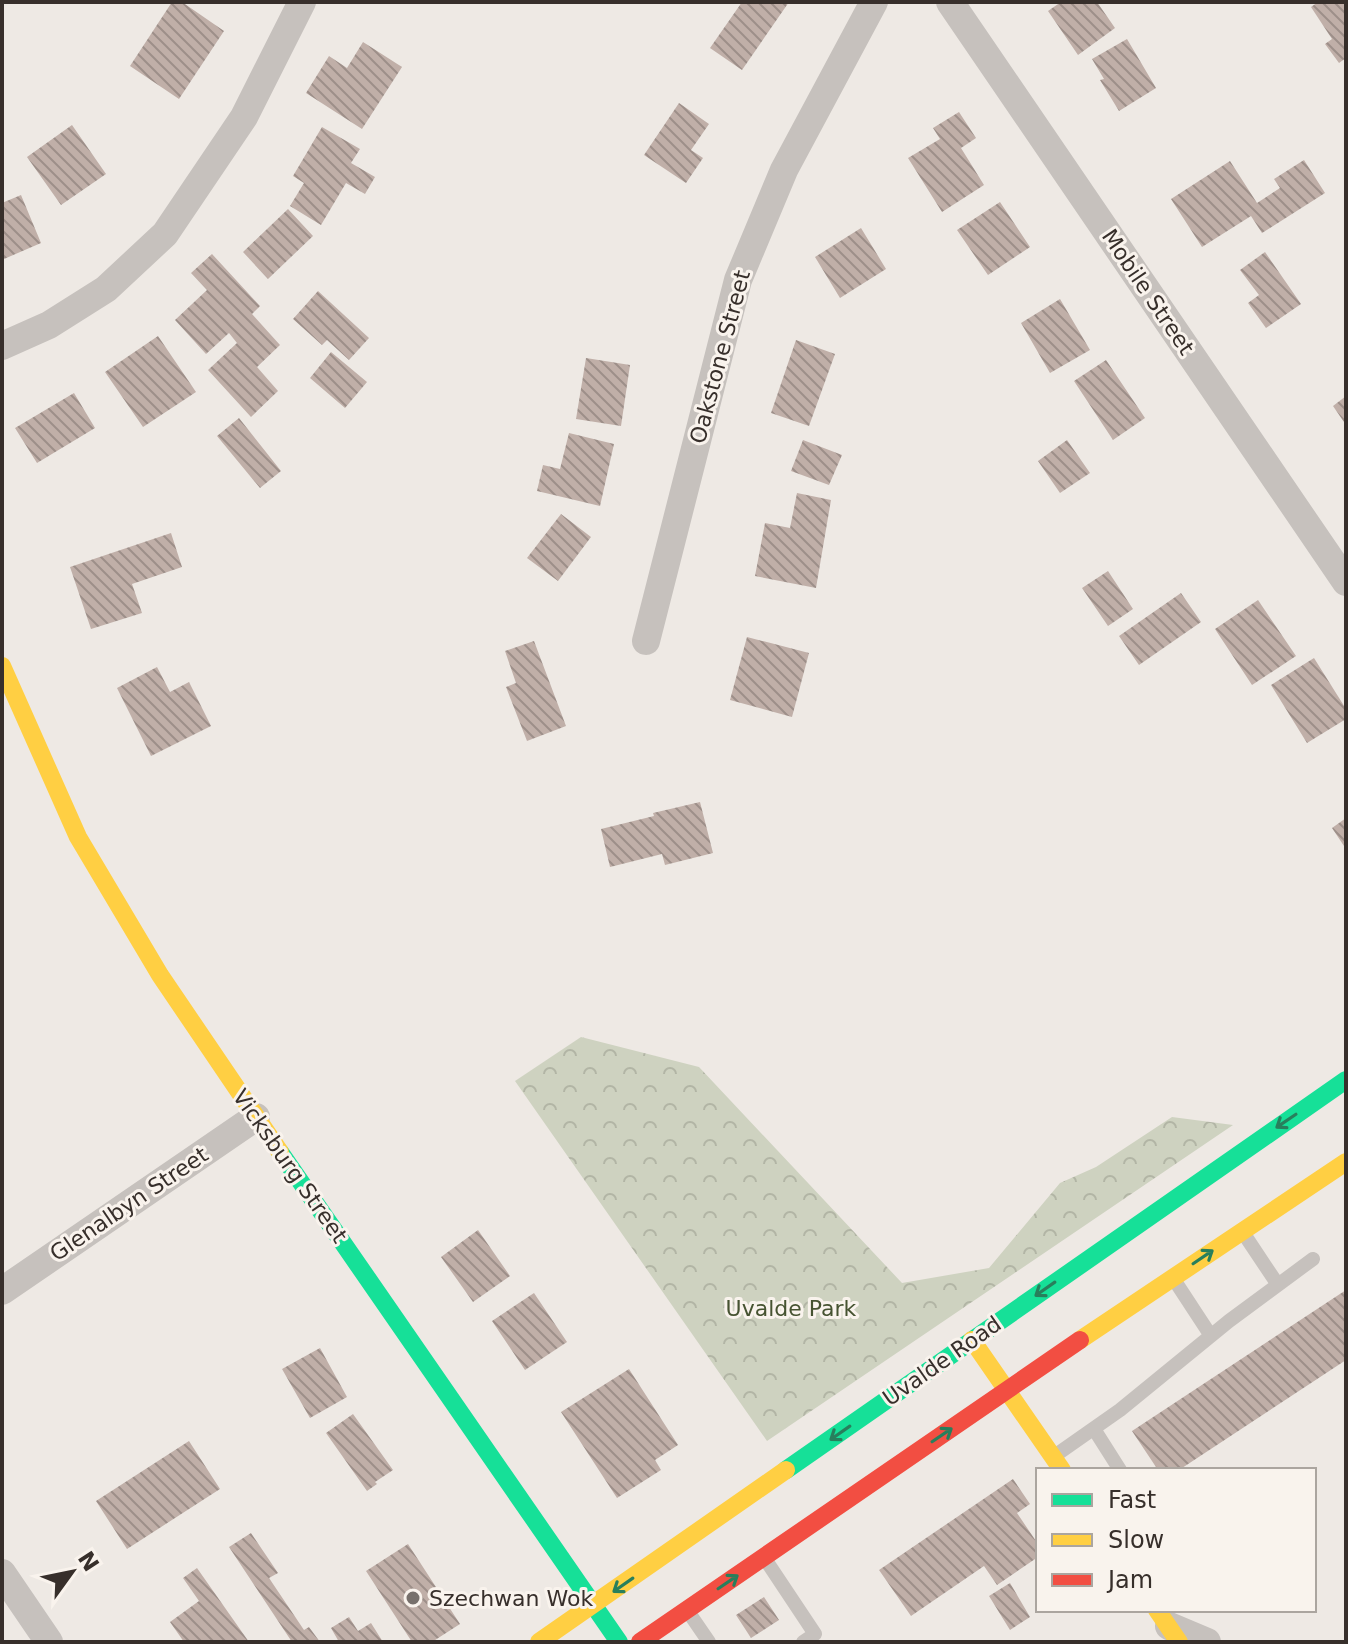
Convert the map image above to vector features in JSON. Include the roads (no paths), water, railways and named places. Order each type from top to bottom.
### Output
[{"type":"main road","name":"Vicksburg Street","points":[[2,666],[78,837],[160,975],[619,1642]]},
{"type":"main road","name":"Uvalde Road","points":[[539,1642],[1346,1080]]},
{"type":"main road","points":[[640,1642],[1241,1230],[1346,1162]]},
{"type":"main road","points":[[972,1340],[1057,1464]]},
{"type":"street","points":[[2,346],[49,325],[106,289],[165,234],[244,117],[302,2]]},
{"type":"street","name":"Oakstone Street","points":[[646,641],[738,280],[784,170],[874,2]]},
{"type":"street","name":"Mobile Street","points":[[950,2],[1346,582]]},
{"type":"street","name":"Glenalbyn Street","points":[[2,1291],[256,1117]]},
{"type":"street","points":[[2,1573],[49,1642]]},
{"type":"street","points":[[1168,1626],[1207,1642]]},
{"type":"lane","points":[[1241,1230],[1278,1285]]},
{"type":"lane","points":[[1057,1464],[1094,1429],[1313,1259]]},
{"type":"lane","points":[[1172,1277],[1211,1336]]},
{"type":"lane","points":[[1094,1429],[1119,1468]]},
{"type":"lane","points":[[764,1557],[815,1634],[803,1642]]},
{"type":"lane","points":[[687,1610],[709,1642]]},
{"type":"place","name":"Szechwan Wok","points":[[413,1598]]},
{"type":"park label","name":"Uvalde Park","points":[[791,1308]]}]
